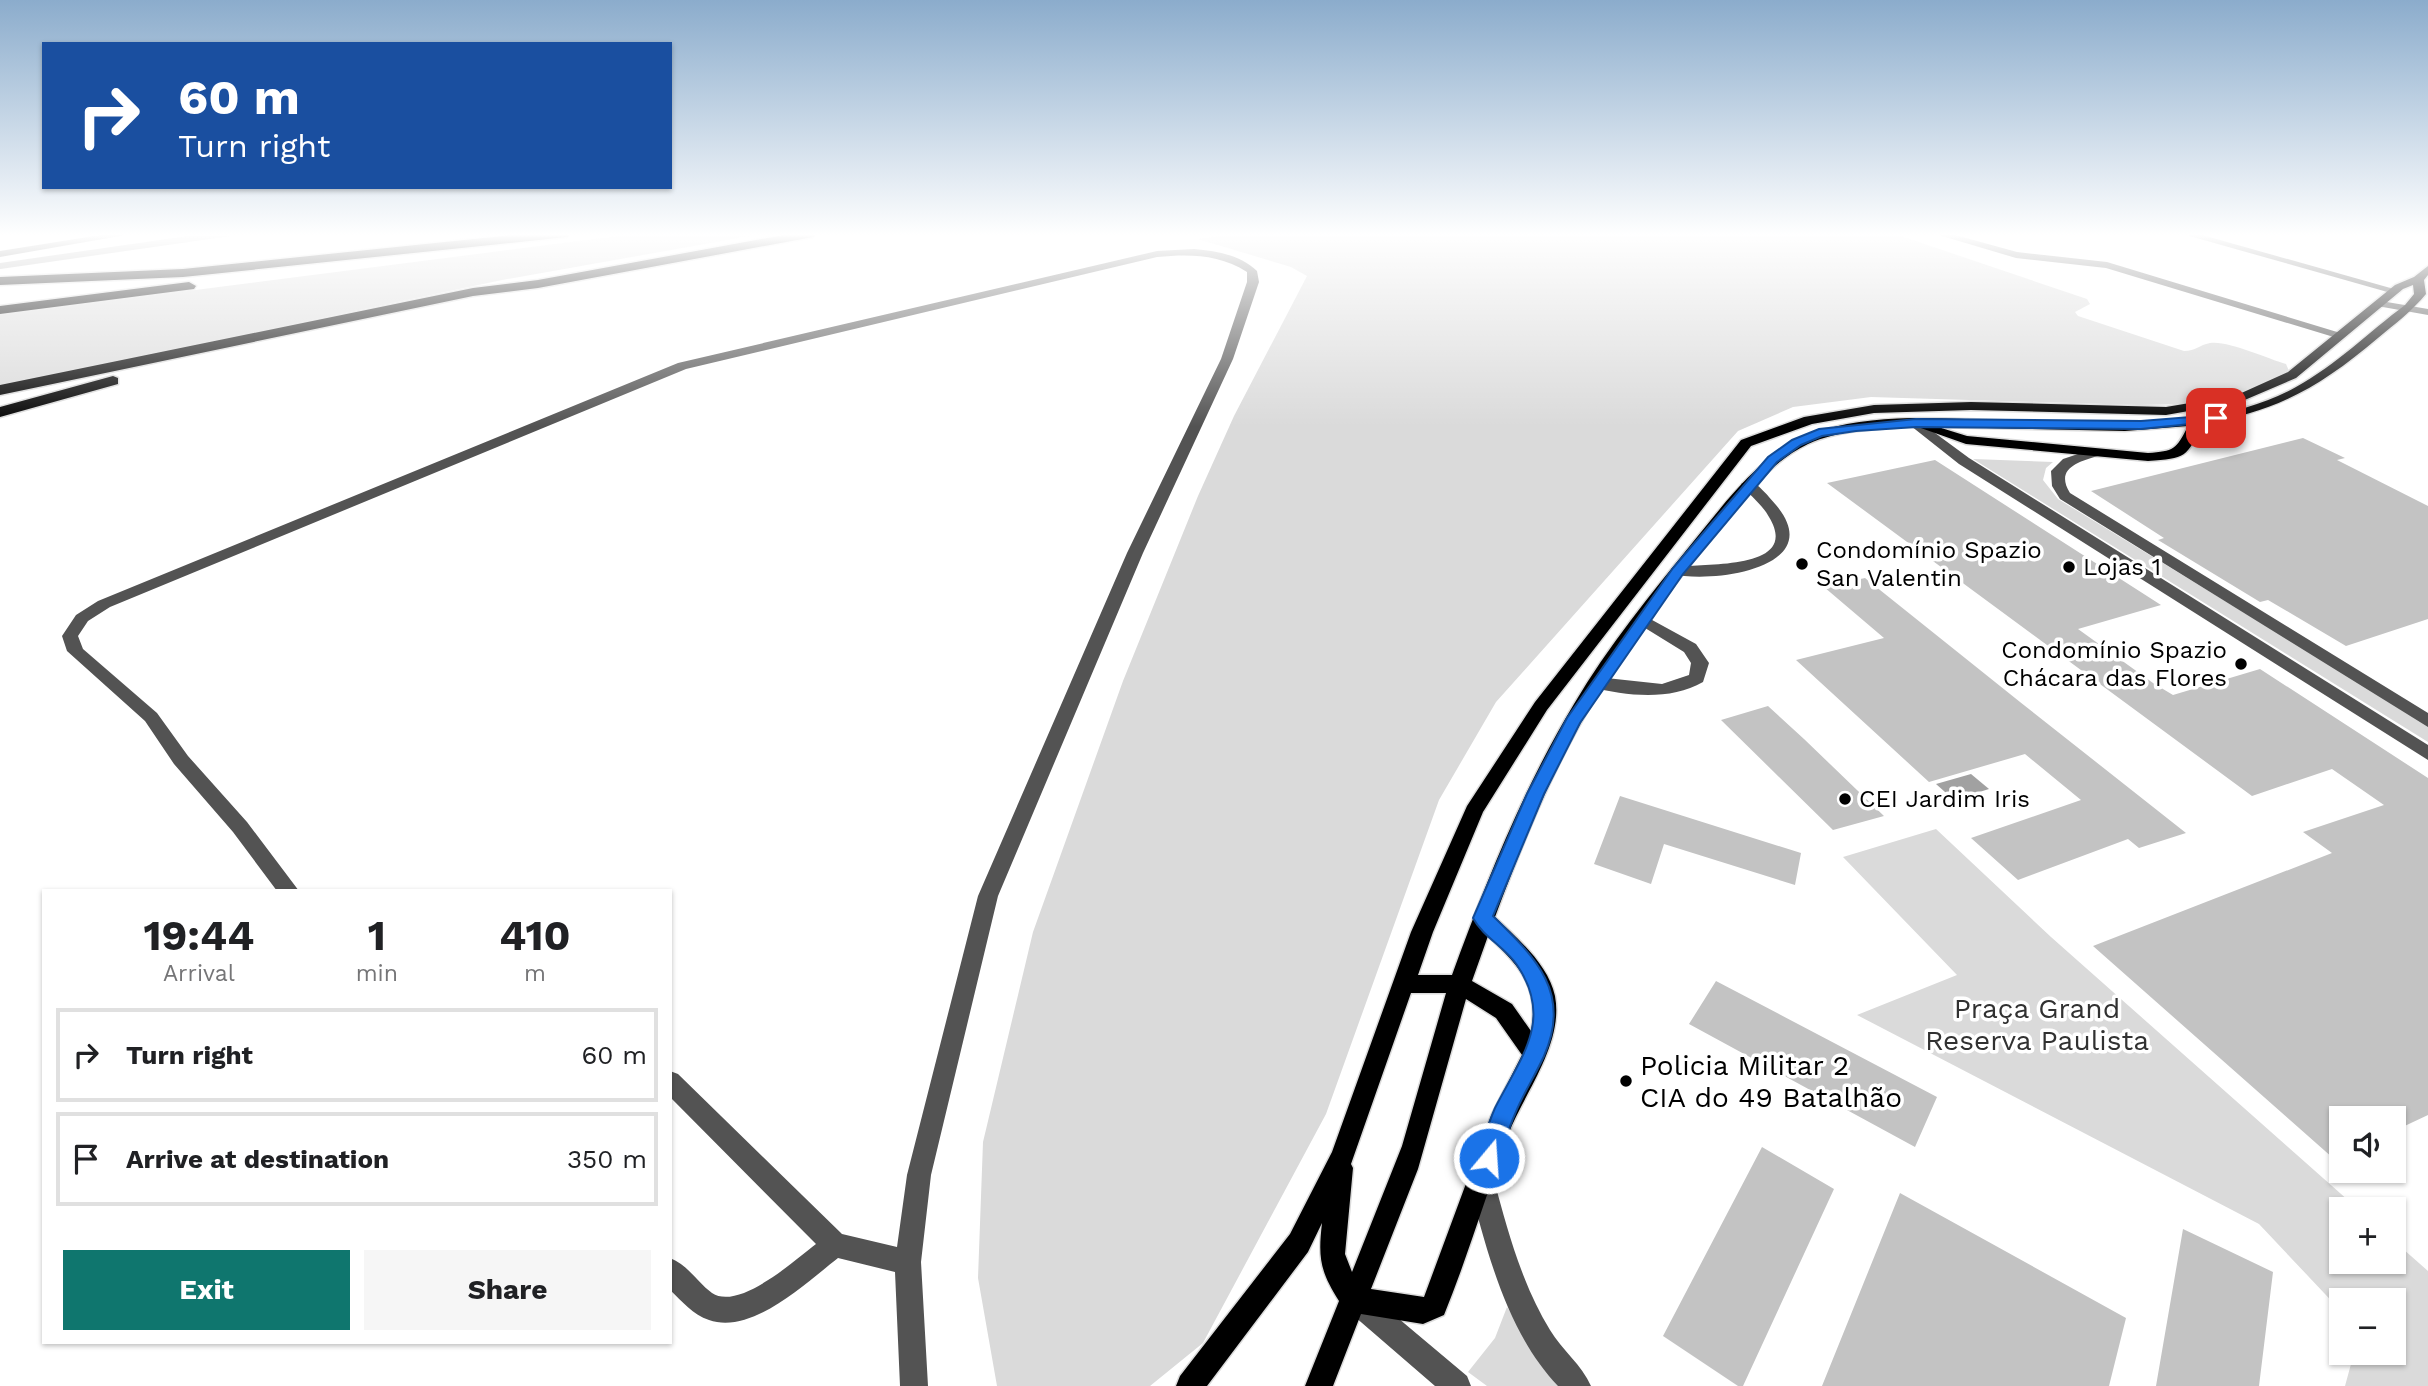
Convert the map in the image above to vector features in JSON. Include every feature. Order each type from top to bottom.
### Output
[{"type":"highway","points":[[0,310],[94,298]]},
{"type":"highway","points":[[0,390],[446,298]]},
{"type":"highway","points":[[0,412],[193,361],[477,298]]},
{"type":"main road","points":[[1319,1386],[1407,1166],[1460,984],[1483,918],[1536,794],[1573,722],[1598,683],[1678,571],[1748,484],[1772,460],[1796,443],[1819,433],[1916,415],[2166,411],[2240,398],[2292,374],[2387,298]]},
{"type":"main road","points":[[1190,1386],[1298,1243],[1342,1155],[1406,984],[1422,932],[1474,811],[1541,706],[1746,443],[1809,420],[1874,409],[1916,415],[2141,425],[2226,416],[2284,398],[2312,382],[2409,307],[2417,298]]},
{"type":"main road","points":[[2119,455],[2140,444],[2144,437],[2141,425],[2126,411]]},
{"type":"main road","points":[[1916,415],[1945,436],[2119,455],[2172,455],[2184,449],[2197,420]]},
{"type":"main road","points":[[1342,1155],[1332,1254],[1335,1272],[1354,1298],[1423,1311],[1434,1306],[1503,1114],[1534,1054],[1545,1022],[1544,994],[1523,958],[1483,918]]},
{"type":"main road","points":[[1406,984],[1460,984],[1504,1011],[1534,1054]]},
{"type":"street","points":[[287,889],[240,827],[181,760],[151,717],[75,650],[70,636],[82,618],[104,604],[682,366],[972,298]]},
{"type":"street","points":[[914,1386],[908,1262],[919,1175],[988,895],[1135,553],[1227,359],[1247,298]]},
{"type":"street","points":[[2217,298],[2341,335]]},
{"type":"street","points":[[2389,298],[2428,312]]},
{"type":"street","points":[[1916,415],[1964,461],[2428,754]]},
{"type":"street","points":[[2093,453],[2070,460],[2060,467],[2057,480],[2065,496],[2428,721]]},
{"type":"street","points":[[1678,571],[1749,566],[1764,562],[1774,554],[1782,538],[1779,519],[1748,484]]},
{"type":"street","points":[[1598,683],[1663,690],[1677,688],[1697,678],[1700,663],[1690,648],[1643,620]]},
{"type":"street","points":[[672,1083],[835,1245],[908,1262]]},
{"type":"street","points":[[1481,1180],[1499,1246],[1515,1288],[1542,1340],[1577,1386]]},
{"type":"street","points":[[672,1273],[707,1306],[732,1311],[752,1305],[835,1245]]},
{"type":"street","points":[[1354,1298],[1457,1386]]},
{"type":"green space","points":[[135,298],[418,298],[0,386],[0,315]]},
{"type":"green space","points":[[1296,298],[2083,298],[2090,304],[2075,312],[2078,316],[2184,351],[2210,343],[2237,347],[2286,364],[2289,371],[2239,395],[2195,404],[2138,405],[1871,397],[1793,407],[1738,431],[1496,702],[1439,800],[1326,1114],[1203,1343],[1150,1386],[997,1386],[978,1278],[983,1142],[1033,932],[1123,681],[1198,496],[1234,416]]},
{"type":"green space","points":[[1973,459],[2053,462],[2046,468],[2043,480],[2058,499],[2428,725],[2428,742]]},
{"type":"green space","name":"Praça Grand Reserva Paulista","points":[[1936,829],[2051,937],[2344,1197],[2329,1197],[2329,1274],[2406,1274],[2406,1252],[2428,1271],[2428,1386],[2345,1386],[2351,1365],[2406,1365],[2406,1288],[2329,1288],[2329,1298],[2259,1224],[1857,1015],[1957,975],[1843,857]]},
{"type":"green space","points":[[1507,1307],[1562,1386],[1487,1386],[1468,1372],[1495,1338]]},
{"type":"shaded area","points":[[1971,774],[1989,789],[1954,800],[1936,784]]},
{"type":"building","points":[[2303,438],[2345,458],[2337,460],[2428,506],[2428,619],[2346,646],[2268,600],[2260,602],[2158,540],[2164,538],[2091,491]]},
{"type":"building","points":[[1935,460],[2161,605],[2078,629],[2153,683],[2173,695],[2260,669],[2428,778],[2428,1115],[2406,1125],[2406,1106],[2329,1106],[2329,1155],[2093,946],[2332,853],[2303,832],[2384,805],[2332,769],[2252,796],[1827,483]]},
{"type":"building","points":[[1865,578],[2186,833],[2139,848],[2128,839],[2018,880],[1971,838],[2081,800],[2025,754],[1929,782],[1796,660],[1884,638],[1824,587]]},
{"type":"building","points":[[1768,706],[1884,816],[1833,830],[1721,720]]},
{"type":"building","points":[[1620,796],[1801,853],[1795,885],[1664,844],[1651,884],[1594,864]]},
{"type":"building","points":[[1716,981],[1937,1097],[1915,1147],[1689,1024]]},
{"type":"building","points":[[1762,1147],[1834,1189],[1743,1386],[1738,1386],[1663,1336]]},
{"type":"building","points":[[1900,1193],[2126,1318],[2109,1386],[1822,1386]]},
{"type":"building","points":[[2183,1229],[2273,1272],[2259,1386],[2156,1386]]},
{"type":"place","name":"Condomínio Spazio San Valentin","points":[[1802,564]]},
{"type":"place","name":"Lojas 1","points":[[2069,567]]},
{"type":"place","name":"Condomínio Spazio Chácara das Flores","points":[[2241,664]]},
{"type":"place","name":"CEI Jardim Iris","points":[[1845,799]]},
{"type":"place","name":"Policia Militar 2 CIA do 49 Batalhão","points":[[1626,1081]]},
{"type":"route","points":[[1489,1158],[1503,1114],[1534,1054],[1545,1022],[1544,994],[1523,958],[1483,918],[1536,794],[1573,722],[1678,571],[1748,484],[1772,460],[1796,443],[1819,433],[1856,427],[1916,423],[2141,425],[2216,418]]}]
